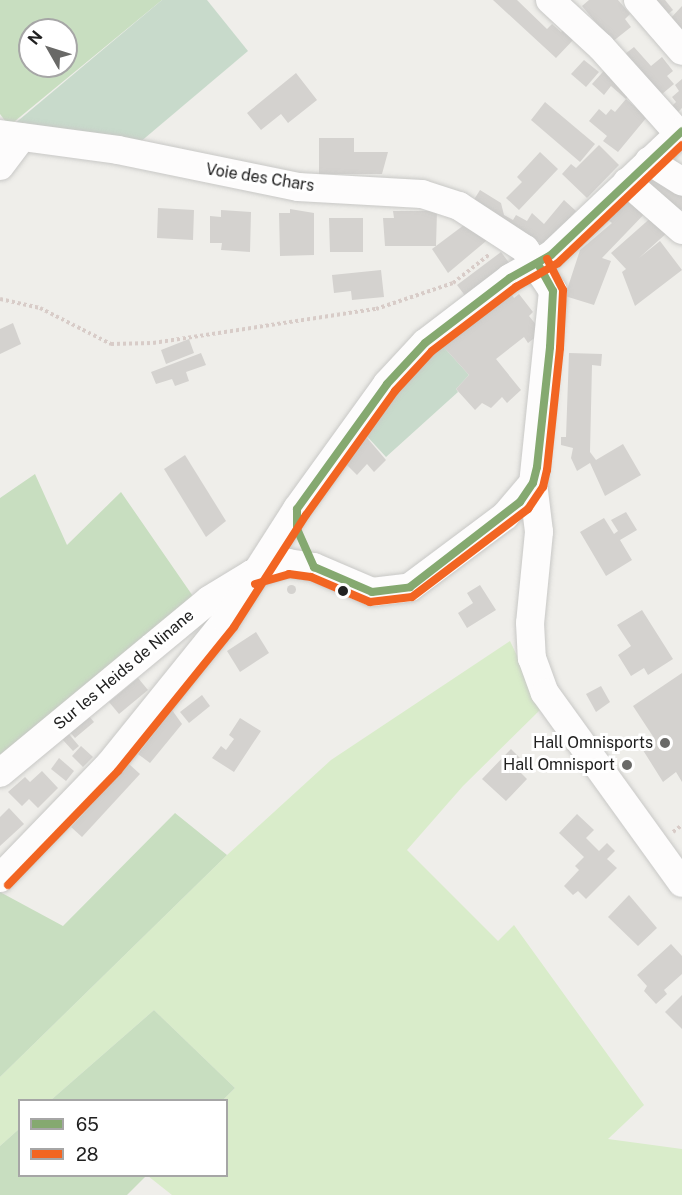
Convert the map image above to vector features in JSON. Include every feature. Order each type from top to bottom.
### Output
[{"type":"street","points":[[0,878],[110,764],[226,620],[252,574],[387,384],[425,343],[510,278],[538,264],[680,132],[601,47],[550,0]]},
{"type":"street","points":[[638,0],[682,51]]},
{"type":"street","points":[[0,166],[11,136]]},
{"type":"street","name":"Voie des Chars","points":[[11,136],[118,150],[240,178],[298,187],[422,194],[459,206],[510,239],[538,264],[553,291],[533,483],[539,532],[530,623],[532,658],[545,693],[626,809],[676,875]]},
{"type":"street","points":[[649,161],[682,182]]},
{"type":"street","points":[[627,182],[682,230]]},
{"type":"street","points":[[252,574],[288,563],[314,567],[372,592],[410,587],[496,523],[520,502],[533,483]]},
{"type":"street","points":[[297,509],[297,529],[314,567]]},
{"type":"street","points":[[496,523],[515,517],[539,532]]},
{"type":"street","name":"Sur les Heids de Ninane","points":[[0,773],[209,600],[252,574]]},
{"type":"path","points":[[0,299],[40,308],[111,344],[153,343],[376,309],[453,283],[510,239]]},
{"type":"green space","points":[[0,0],[162,0],[78,69],[78,18],[18,18],[18,78],[67,78],[9,126],[0,114]]},
{"type":"green space","points":[[162,0],[207,0],[248,51],[139,143],[13,125],[69,78],[78,78],[78,70]]},
{"type":"green space","points":[[441,344],[469,375],[456,389],[458,392],[386,457],[364,433],[399,385]]},
{"type":"green space","points":[[35,474],[67,545],[121,492],[197,602],[0,755],[0,498]]},
{"type":"green space","points":[[510,641],[542,708],[463,786],[407,850],[498,941],[514,925],[644,1105],[608,1139],[682,1149],[682,1195],[172,1195],[149,1177],[228,1177],[228,1099],[224,1099],[235,1088],[154,1010],[52,1099],[18,1099],[18,1130],[0,1146],[0,1077],[227,855],[331,760]]},
{"type":"green space","points":[[175,813],[227,855],[0,1077],[0,892],[63,926]]},
{"type":"green space","points":[[154,1010],[235,1088],[224,1099],[52,1099]]},
{"type":"green space","points":[[18,1130],[18,1177],[145,1177],[127,1195],[0,1195],[0,1146]]},
{"type":"building","points":[[493,0],[517,0],[547,29],[552,24],[561,32],[565,28],[575,38],[556,58]]},
{"type":"building","points":[[589,0],[618,0],[630,14],[625,19],[631,27],[612,42],[582,6]]},
{"type":"building","points":[[645,0],[665,0],[673,10],[662,19]]},
{"type":"building","points":[[682,6],[682,31],[669,20]]},
{"type":"building","points":[[634,47],[651,66],[662,57],[673,71],[667,76],[674,84],[656,99],[620,58]]},
{"type":"building","points":[[584,60],[599,72],[586,87],[571,74]]},
{"type":"building","points":[[610,64],[635,89],[626,99],[611,86],[604,95],[592,84]]},
{"type":"building","points":[[296,73],[317,100],[288,123],[281,114],[261,130],[247,113]]},
{"type":"building","points":[[682,79],[682,108],[675,115],[657,100],[663,95],[672,105],[669,109],[676,102],[672,97],[679,91],[675,85]]},
{"type":"building","points":[[626,99],[647,117],[618,152],[603,141],[607,136],[589,121],[599,109],[606,115],[611,109],[615,112]]},
{"type":"building","points":[[545,102],[595,144],[580,162],[531,120]]},
{"type":"building","points":[[319,138],[354,138],[354,152],[388,152],[382,174],[319,174]]},
{"type":"building","points":[[599,145],[619,165],[587,198],[562,174],[571,164],[576,168]]},
{"type":"building","points":[[540,152],[558,169],[519,210],[506,198],[522,182],[517,177]]},
{"type":"building","points":[[653,171],[682,196],[682,209],[676,217],[641,191]]},
{"type":"building","points":[[480,190],[501,203],[504,215],[513,220],[516,215],[527,221],[532,213],[544,224],[564,200],[576,211],[548,243],[542,244],[470,206]]},
{"type":"building","points":[[631,194],[651,207],[602,258],[611,261],[594,305],[565,296],[580,250],[612,223],[608,220]]},
{"type":"building","points":[[158,208],[194,210],[193,240],[157,238]]},
{"type":"building","points":[[290,209],[314,213],[314,255],[280,256],[279,213],[290,213]]},
{"type":"building","points":[[221,210],[251,212],[250,252],[221,250],[222,243],[210,243],[210,216],[221,217]]},
{"type":"building","points":[[393,211],[437,211],[436,246],[385,246],[383,218],[394,218]]},
{"type":"building","points":[[654,215],[669,231],[639,258],[660,241],[682,270],[635,306],[622,272],[626,269],[611,253]]},
{"type":"building","points":[[329,218],[363,218],[363,252],[330,252]]},
{"type":"building","points":[[468,222],[492,236],[448,273],[432,249]]},
{"type":"building","points":[[501,252],[510,264],[466,297],[457,285]]},
{"type":"building","points":[[381,270],[384,297],[352,300],[351,291],[334,293],[332,275]]},
{"type":"building","points":[[507,288],[514,298],[519,294],[533,312],[529,316],[542,332],[528,343],[524,337],[496,359],[521,390],[507,403],[502,397],[491,408],[482,403],[475,410],[456,389],[469,375],[440,343]]},
{"type":"building","points":[[13,323],[21,344],[0,354],[0,329]]},
{"type":"building","points":[[189,339],[194,353],[166,364],[161,350]]},
{"type":"building","points":[[201,353],[206,365],[186,372],[189,381],[175,386],[172,379],[156,384],[151,372]]},
{"type":"building","points":[[569,353],[602,354],[601,366],[592,365],[590,452],[596,460],[623,444],[641,475],[605,496],[590,463],[577,471],[571,458],[573,448],[561,445],[561,437],[566,437]]},
{"type":"building","points":[[363,433],[386,460],[374,472],[367,464],[357,475],[344,462]]},
{"type":"building","points":[[185,455],[226,521],[206,537],[164,469]]},
{"type":"building","points":[[626,512],[637,530],[620,540],[632,560],[606,576],[580,532],[604,518],[614,534],[618,531],[611,520]]},
{"type":"building","points":[[291,585],[295,589],[291,593],[287,589]]},
{"type":"building","points":[[480,585],[496,610],[467,628],[458,613],[473,603],[467,593]]},
{"type":"building","points":[[642,610],[673,659],[648,675],[644,668],[631,676],[618,655],[631,646],[617,625]]},
{"type":"building","points":[[256,632],[269,653],[240,672],[227,651]]},
{"type":"building","name":"Hall Omnisports","points":[[682,673],[682,782],[676,772],[663,782],[641,747],[654,738],[633,706]]},
{"type":"building","points":[[138,678],[148,690],[119,714],[109,702]]},
{"type":"building","points":[[601,686],[610,702],[596,712],[586,694]]},
{"type":"building","points":[[202,695],[210,706],[189,723],[180,712]]},
{"type":"building","points":[[172,710],[182,724],[150,763],[138,754]]},
{"type":"building","points":[[88,715],[94,722],[75,738],[69,731]]},
{"type":"building","points":[[240,718],[261,731],[234,772],[212,758],[221,746],[226,750],[234,739],[229,735]]},
{"type":"building","points":[[68,733],[79,746],[73,751],[62,739]]},
{"type":"building","points":[[81,746],[93,757],[83,767],[72,756]]},
{"type":"building","points":[[511,749],[528,766],[521,773],[527,779],[506,801],[482,779]]},
{"type":"building","points":[[59,758],[74,771],[66,781],[51,769]]},
{"type":"building","points":[[129,764],[140,774],[82,837],[71,827]]},
{"type":"building","points":[[42,771],[58,788],[38,808],[29,799],[22,806],[8,792],[25,777],[30,782]]},
{"type":"building","points":[[9,808],[24,824],[0,846],[0,817]]},
{"type":"building","points":[[577,814],[594,830],[586,838],[599,851],[607,843],[615,851],[607,859],[617,868],[586,899],[578,891],[573,895],[564,886],[579,870],[575,866],[584,857],[559,833]]},
{"type":"building","points":[[629,895],[657,928],[638,946],[608,917]]},
{"type":"building","points":[[671,944],[682,956],[682,974],[664,990],[667,994],[656,1004],[644,991],[647,986],[637,975]]},
{"type":"building","points":[[682,995],[682,1029],[665,1012]]},
{"type":"transit line","name":"65","points":[[297,509],[387,384],[425,343],[510,278],[551,255],[682,131]]},
{"type":"transit line","name":"28","points":[[8,885],[118,771],[234,627],[306,515],[395,391],[432,351],[516,287],[558,263],[682,145]]},
{"type":"transit line","name":"28","points":[[255,584],[289,574],[311,577],[370,602],[412,597],[528,509],[543,487],[547,470],[560,348],[563,290],[547,259]]},
{"type":"transit line","name":"65","points":[[297,509],[297,529],[314,567],[372,592],[410,587],[520,502],[533,483],[537,467],[550,347],[553,291],[538,264]]},
{"type":"place","name":"Hall Omnisports","points":[[665,743]]},
{"type":"place","name":"Hall Omnisport","points":[[627,765]]}]
